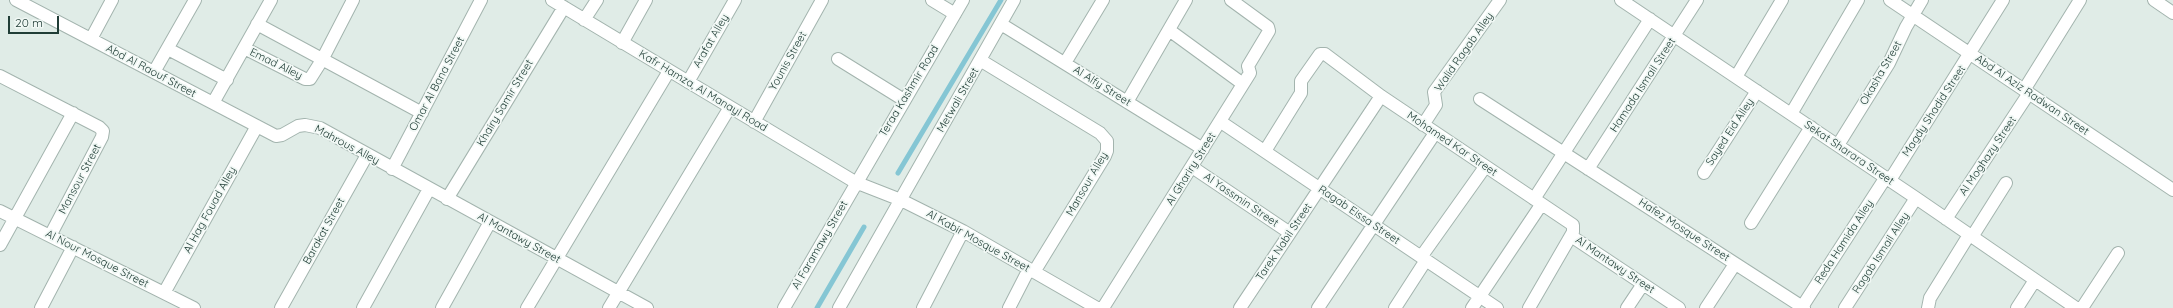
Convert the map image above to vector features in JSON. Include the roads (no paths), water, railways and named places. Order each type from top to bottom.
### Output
[{"type":"street","points":[[91,39],[112,0]]},
{"type":"street","points":[[154,72],[195,0]]},
{"type":"street","points":[[214,103],[271,0]]},
{"type":"street","points":[[322,60],[353,0]]},
{"type":"street","name":"Omar Al Bana Street","points":[[392,169],[481,0]]},
{"type":"street","name":"Kafr Hamza, Al Manayl Road","points":[[552,0],[855,182]]},
{"type":"street","points":[[584,20],[597,0]]},
{"type":"street","points":[[622,42],[646,0]]},
{"type":"street","name":"Arafat Alley","points":[[688,82],[735,0]]},
{"type":"street","name":"Younis Street","points":[[754,122],[822,0]]},
{"type":"street","points":[[932,0],[955,14]]},
{"type":"street","name":"Teraa Kashmir Road","points":[[855,182],[963,0]]},
{"type":"street","name":"Metwali Street","points":[[839,308],[1014,0]]},
{"type":"street","points":[[1064,63],[1102,0]]},
{"type":"street","points":[[1127,102],[1186,0]]},
{"type":"street","name":"Al Ghariry Street","points":[[1103,308],[1221,122],[1250,73],[1248,66],[1269,29],[1230,0]]},
{"type":"street","name":"Walid Ragab Alley","points":[[1423,125],[1436,105],[1434,92],[1500,0]]},
{"type":"street","name":"Sekat Sharara Street","points":[[1621,0],[1838,145],[2076,308]]},
{"type":"street","name":"Hamada Ismail Street","points":[[1588,169],[1697,0]]},
{"type":"street","points":[[1736,77],[1782,0]]},
{"type":"street","points":[[1791,114],[1858,0]]},
{"type":"street","name":"Abd Al Aziz Radwan Street","points":[[1890,0],[2173,190]]},
{"type":"street","name":"Okasha Street","points":[[1838,145],[1889,63],[1912,15],[1922,0]]},
{"type":"street","name":"Magdy Shadid Street","points":[[1888,179],[1971,54],[2003,0]]},
{"type":"street","name":"Al Moghazy Street","points":[[1946,219],[2026,92],[2080,0]]},
{"type":"street","points":[[2154,0],[2173,13]]},
{"type":"street","name":"Abd Al Raouf Street","points":[[22,1],[257,126]]},
{"type":"street","name":"Khairy Samir Street","points":[[447,199],[564,7]]},
{"type":"street","points":[[1472,308],[1538,202],[1564,152],[1650,19]]},
{"type":"street","points":[[257,24],[422,113]]},
{"type":"street","name":"Al Alfy Street","points":[[1000,24],[1203,149]]},
{"type":"street","points":[[1169,30],[1243,84]]},
{"type":"street","name":"Emad Alley","points":[[244,48],[308,80],[312,78],[322,60]]},
{"type":"street","points":[[168,49],[227,80]]},
{"type":"street","name":"Mohamed Kar Street","points":[[1265,151],[1301,93],[1301,81],[1322,53],[1423,125],[1573,225],[1574,230],[1571,236]]},
{"type":"street","points":[[838,59],[904,100]]},
{"type":"street","name":"Mansour Alley","points":[[980,60],[1100,133],[1107,141],[1107,151],[1105,156],[1032,270]]},
{"type":"street","points":[[527,308],[669,71]]},
{"type":"street","name":"Mansour Street","points":[[0,76],[101,128],[103,134],[50,236]]},
{"type":"street","name":"Sayed Eid Alley","points":[[1704,173],[1757,91]]},
{"type":"street","name":"Tarek Nabil Street","points":[[1240,308],[1381,96]]},
{"type":"street","name":"Hafez Mosque Street","points":[[1480,99],[1735,264],[1796,306]]},
{"type":"street","points":[[609,308],[730,107]]},
{"type":"street","points":[[0,245],[73,113]]},
{"type":"street","name":"Ragab Eissa Street","points":[[1221,122],[1497,308]]},
{"type":"street","name":"Mahrous Alley","points":[[257,126],[279,136],[298,126],[313,126],[392,169]]},
{"type":"street","name":"Al Hag Fouad Alley","points":[[164,293],[257,126]]},
{"type":"street","points":[[1751,223],[1811,127]]},
{"type":"street","points":[[1318,308],[1436,133]]},
{"type":"street","name":"Barakat Street","points":[[281,308],[367,155]]},
{"type":"street","name":"Al Yassmin Street","points":[[1192,167],[1290,233]]},
{"type":"street","points":[[1395,308],[1424,258],[1485,167]]},
{"type":"street","name":"Al Mantawy Street","points":[[392,169],[646,308]]},
{"type":"street","name":"Reda Hamida Alley","points":[[1796,306],[1888,179]]},
{"type":"street","name":"Al Kabir Mosque Street","points":[[855,182],[901,200],[963,231],[1097,308]]},
{"type":"street","name":"Al Faramawy Street","points":[[784,308],[855,182]]},
{"type":"street","points":[[1928,308],[1930,298],[2006,183]]},
{"type":"street","points":[[363,308],[429,189]]},
{"type":"street","name":"Ragab Ismail Alley","points":[[1845,308],[1916,198]]},
{"type":"street","name":"Al Nour Mosque Street","points":[[0,211],[194,308]]},
{"type":"street","points":[[442,308],[490,222]]},
{"type":"street","points":[[923,308],[963,231]]},
{"type":"street","points":[[1529,308],[1571,236]]},
{"type":"street","name":"Al Mantawy Street","points":[[1571,236],[1678,308]]},
{"type":"street","points":[[41,308],[73,247]]},
{"type":"street","points":[[2082,308],[2118,253]]},
{"type":"street","points":[[1706,308],[1735,264]]},
{"type":"street","points":[[1010,308],[1032,270]]},
{"type":"street","points":[[2017,308],[2035,280]]},
{"type":"street","points":[[1627,308],[1643,284]]},
{"type":"waterway","points":[[898,173],[1001,0]]},
{"type":"waterway","points":[[817,308],[864,227]]}]
